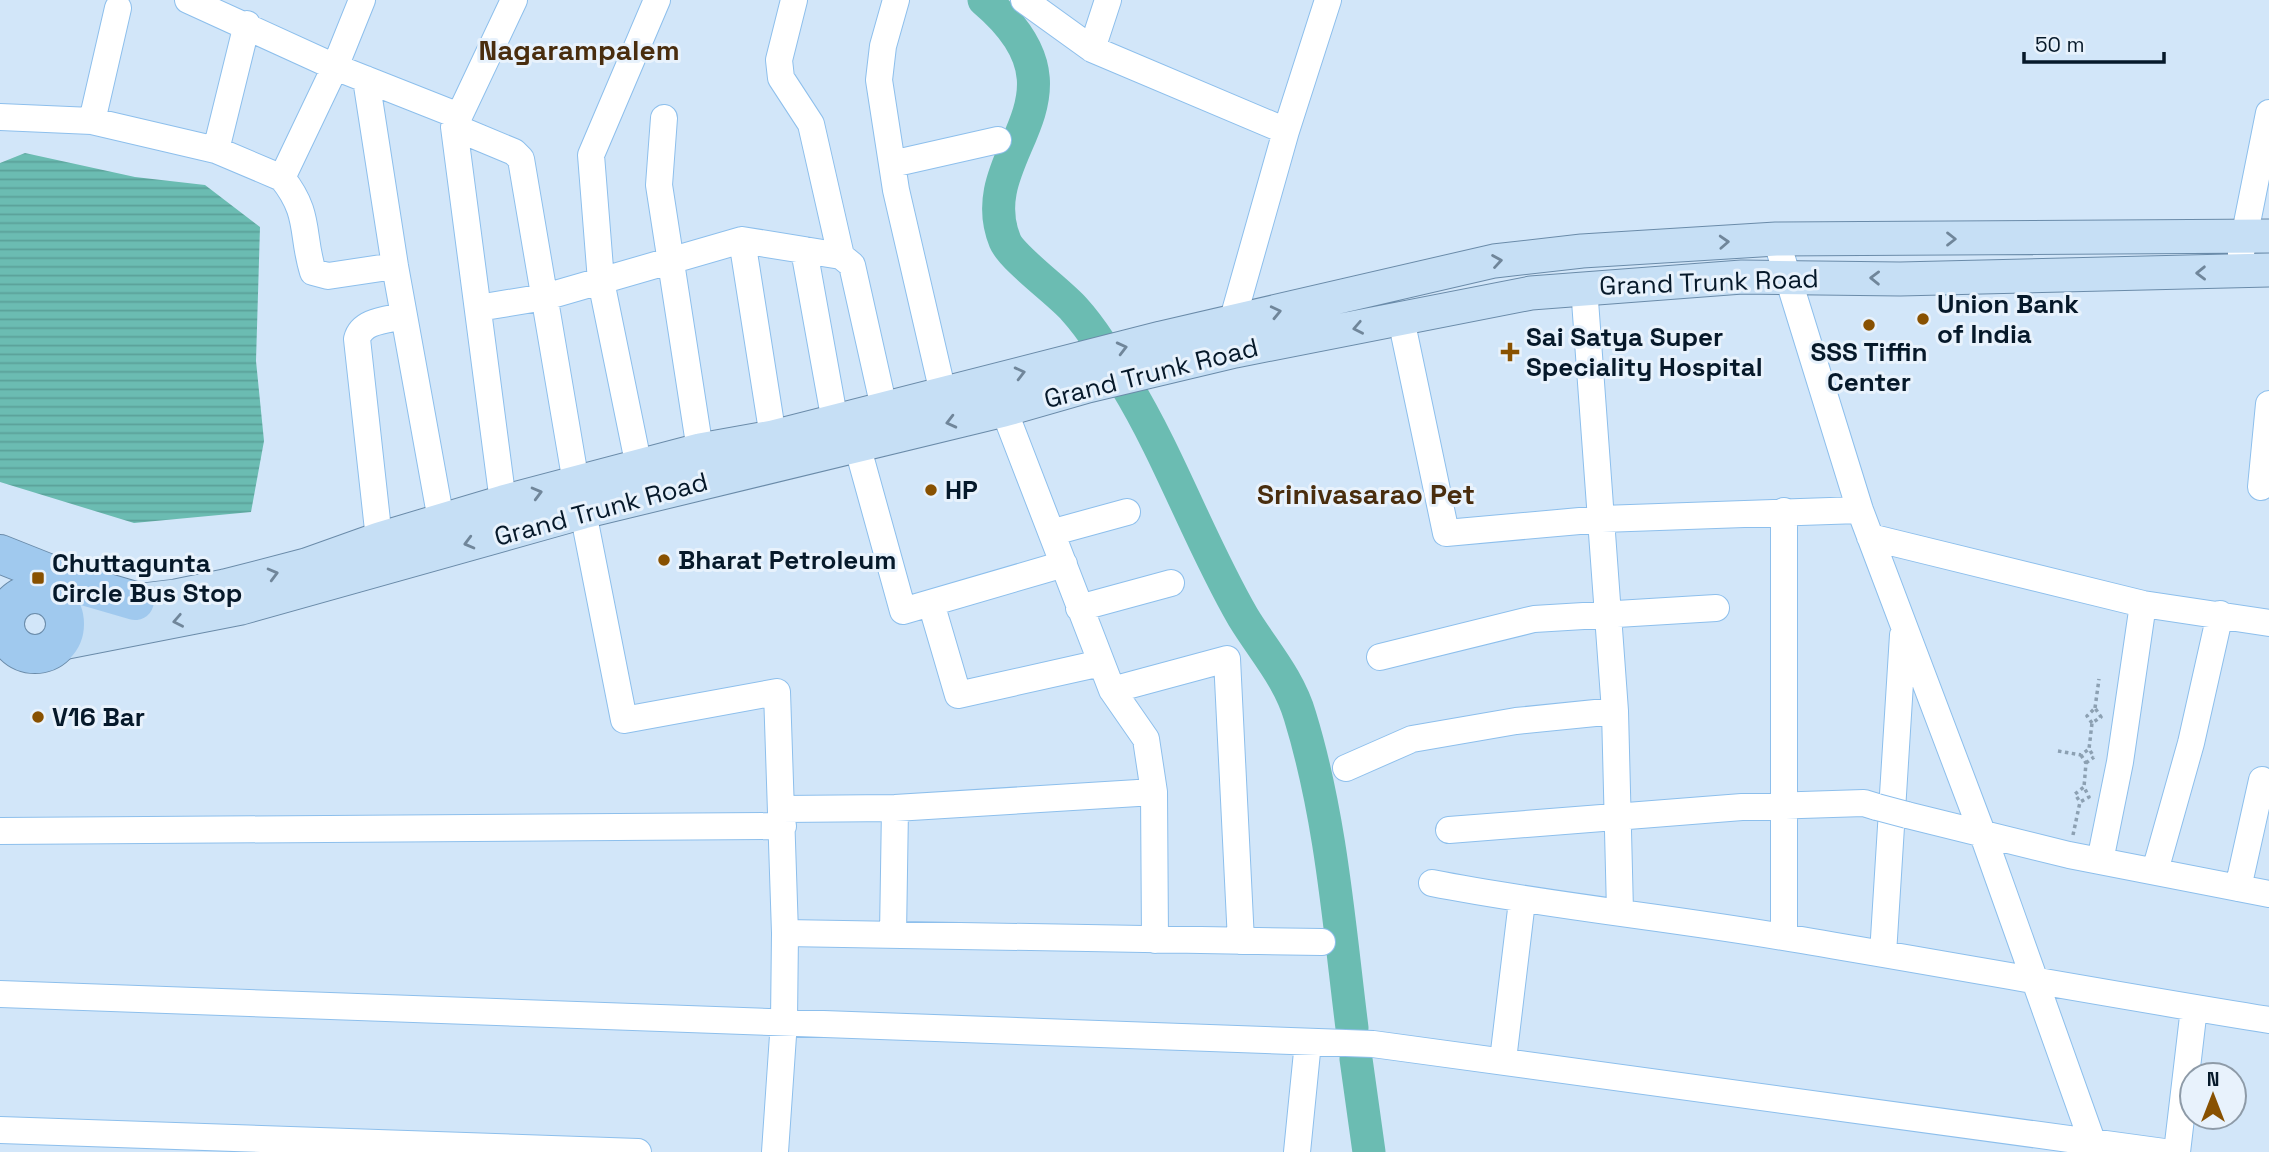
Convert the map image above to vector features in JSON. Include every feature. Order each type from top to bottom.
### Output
[{"type":"highway","points":[[0,554],[74,583],[135,601]]},
{"type":"highway","points":[[0,570],[20,628]]},
{"type":"main road","name":"Grand Trunk Road","points":[[1164,353],[1232,322],[1494,261],[1582,251],[1776,239],[2256,236]]},
{"type":"main road","name":"Grand Trunk Road","points":[[20,628],[241,608],[773,437],[846,433],[884,408],[943,393],[1085,372],[1164,353],[1401,319],[1485,301],[1584,287],[1788,276],[1900,279],[2253,271]]},
{"type":"main road","name":"Grand Trunk Road","points":[[20,628],[135,601],[225,586],[306,565],[379,538],[503,502],[580,497],[639,467],[692,463],[846,433],[1004,410],[1085,372]]},
{"type":"street","points":[[282,178],[335,67],[362,0]]},
{"type":"street","points":[[503,502],[456,122],[514,0]]},
{"type":"street","points":[[639,467],[601,281],[591,155],[657,0]]},
{"type":"street","points":[[794,0],[780,52],[781,78],[811,124],[841,256]]},
{"type":"street","points":[[896,0],[883,46],[880,72],[892,164],[943,393]]},
{"type":"street","points":[[1024,0],[1092,49],[1286,131]]},
{"type":"street","points":[[1092,49],[1108,0]]},
{"type":"street","points":[[1232,322],[1286,131],[1328,0]]},
{"type":"street","points":[[205,3],[335,67],[456,122],[514,152],[521,159],[580,497],[624,720],[778,692],[785,933],[784,1021],[775,1152]]},
{"type":"street","points":[[92,121],[118,8]]},
{"type":"street","points":[[216,150],[247,24]]},
{"type":"street","points":[[366,79],[395,266],[441,520]]},
{"type":"street","points":[[2253,271],[2269,113]]},
{"type":"street","points":[[0,117],[92,121],[216,150],[282,178],[297,196],[304,218],[313,272],[328,276],[395,266]]},
{"type":"street","points":[[664,118],[659,185],[673,260],[692,463]]},
{"type":"street","points":[[892,164],[998,140]]},
{"type":"street","points":[[1776,239],[1860,510],[1983,835],[2094,1146]]},
{"type":"street","points":[[478,308],[545,297],[742,240],[841,256],[852,265],[884,408]]},
{"type":"street","points":[[742,240],[773,437]]},
{"type":"street","points":[[804,250],[846,433],[903,611],[1064,564]]},
{"type":"street","points":[[1584,287],[1615,711],[1620,816],[1620,911]]},
{"type":"street","points":[[379,538],[357,339],[359,330],[366,326],[404,316]]},
{"type":"street","points":[[1401,319],[1446,533],[1602,519],[1860,510]]},
{"type":"street","points":[[2261,487],[2269,404]]},
{"type":"street","points":[[1004,410],[1054,532],[1079,608],[1112,690],[1146,739],[1154,792],[1155,940]]},
{"type":"street","points":[[1784,511],[1784,937]]},
{"type":"street","points":[[1054,532],[1127,512]]},
{"type":"street","points":[[1870,537],[2143,604],[2269,623]]},
{"type":"street","points":[[1079,608],[1171,583]]},
{"type":"street","points":[[931,603],[958,695],[1101,663]]},
{"type":"street","points":[[2100,861],[2120,762],[2143,604]]},
{"type":"street","points":[[1380,657],[1534,619],[1716,608]]},
{"type":"street","points":[[2155,871],[2191,743],[2220,614]]},
{"type":"street","points":[[1883,954],[1904,625]]},
{"type":"street","points":[[1112,690],[1227,659],[1241,941]]},
{"type":"street","points":[[1346,768],[1412,739],[1516,721],[1615,711]]},
{"type":"street","points":[[2238,888],[2262,780]]},
{"type":"street","points":[[0,831],[782,817],[1154,792]]},
{"type":"street","points":[[1448,830],[1785,805],[1864,803],[2069,855],[2269,894]]},
{"type":"street","points":[[893,935],[895,808]]},
{"type":"street","points":[[1432,883],[1522,901],[1620,911],[1784,937],[2269,1020]]},
{"type":"street","points":[[1503,1060],[1522,901]]},
{"type":"street","points":[[785,933],[1322,942]]},
{"type":"street","points":[[0,994],[1373,1044],[1503,1060],[2094,1146],[2164,1152]]},
{"type":"street","points":[[2177,1152],[2194,1008]]},
{"type":"street","points":[[1297,1152],[1308,1042]]},
{"type":"street","points":[[0,1130],[638,1152]]},
{"type":"path","points":[[2086,763],[2094,757],[2089,750],[2092,723],[2087,716],[2095,708],[2099,679]]},
{"type":"path","points":[[2092,723],[2101,717],[2095,708]]},
{"type":"path","points":[[2059,751],[2081,755],[2089,750]]},
{"type":"path","points":[[2080,802],[2089,797],[2084,787],[2086,763],[2081,755]]},
{"type":"path","points":[[2069,855],[2080,802],[2075,794],[2084,787]]},
{"type":"shaded area","points":[[25,153],[135,177],[205,185],[260,227],[256,361],[264,441],[251,512],[134,523],[0,482],[0,163]]},
{"type":"waterway","points":[[984,0],[1017,35],[1032,67],[1033,97],[1003,180],[999,209],[1005,241],[1017,256],[1074,309],[1108,356],[1157,441],[1227,589],[1295,702],[1311,754],[1327,832],[1352,1028]]},
{"type":"waterway","points":[[1356,1059],[1369,1152]]},
{"type":"place","name":"Union Bank of India","points":[[1923,319]]},
{"type":"place","name":"SSS Tiffin Center","points":[[1869,325]]},
{"type":"place","name":"Sai Satya Super Speciality Hospital","points":[[1510,352]]},
{"type":"place","name":"HP","points":[[931,490]]},
{"type":"place","name":"Bharat Petroleum","points":[[664,560]]},
{"type":"place","name":"Chuttagunta Circle Bus Stop","points":[[38,578]]},
{"type":"place","name":"V16 Bar","points":[[38,717]]},
{"type":"district","name":"Nagarampalem","points":[[579,50]]},
{"type":"district","name":"Srinivasarao Pet","points":[[1366,494]]}]
